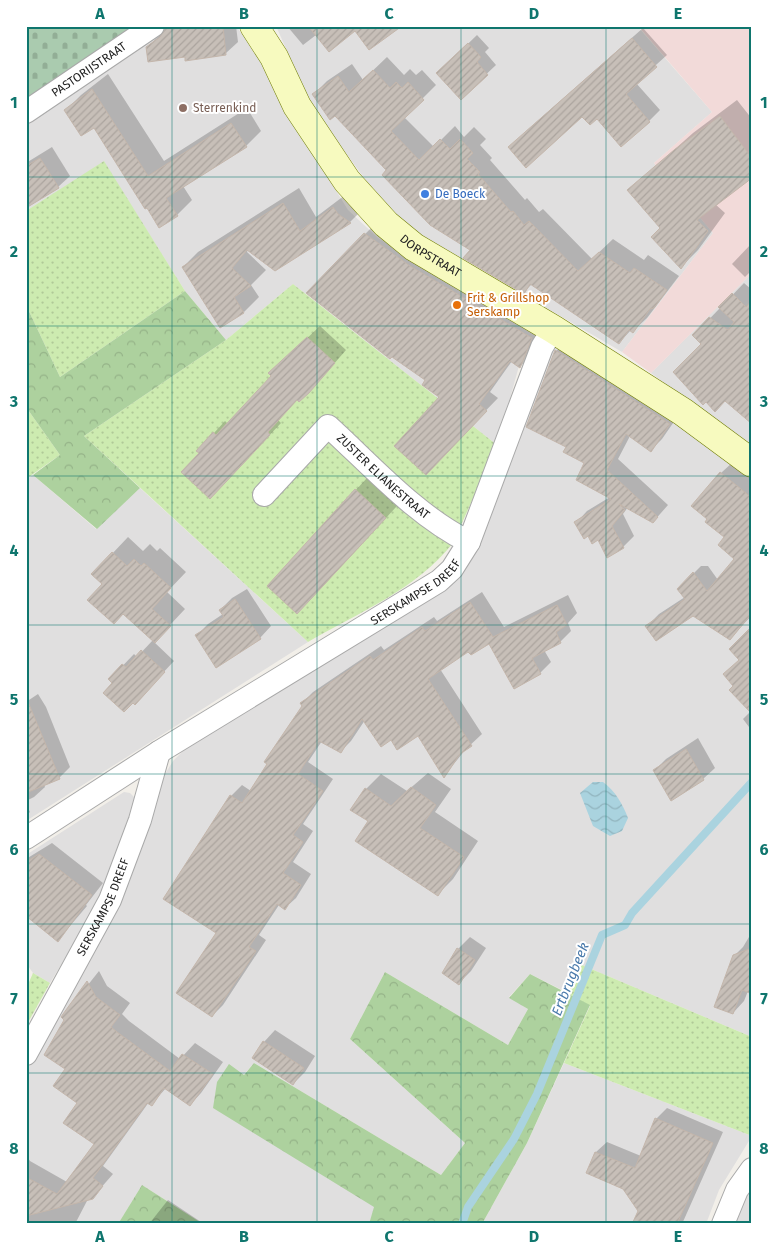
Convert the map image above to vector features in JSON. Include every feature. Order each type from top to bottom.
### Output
[{"type":"street","name":"PASTORIJSTRAAT","points":[[26,112],[153,26]]},
{"type":"street","name":"DORPSTRAAT","points":[[254,26],[274,57],[297,106],[312,129],[347,181],[386,224],[414,247],[553,329],[683,412],[752,464]]},
{"type":"street","name":"SERSKAMPSE DREEF","points":[[26,838],[159,752],[439,581],[452,569],[469,542],[542,347],[553,329]]},
{"type":"street","name":"ZUSTER ELIANESTRAAT","points":[[264,495],[328,426],[421,511],[452,534],[469,542]]},
{"type":"street","name":"SERSKAMPSE DREEF","points":[[26,1054],[110,900],[140,820],[159,752]]},
{"type":"street","points":[[723,1224],[737,1190],[752,1169]]},
{"type":"shaded area","points":[[165,26],[236,26],[256,53],[281,102],[348,210],[378,238],[537,335],[519,366],[497,445],[293,284],[226,340],[185,291],[104,162],[26,211],[26,119]]},
{"type":"shaded area","points":[[276,26],[640,26],[639,28],[712,112],[654,163],[713,233],[622,352],[408,227],[367,182],[311,105]]},
{"type":"shaded area","points":[[640,26],[752,26],[752,273],[651,373],[622,352],[713,233],[654,163],[712,112]]},
{"type":"shaded area","points":[[752,273],[752,448],[651,373]]},
{"type":"shaded area","points":[[552,341],[690,430],[752,477],[752,1037],[577,963],[564,991],[530,974],[509,997],[528,1009],[508,1045],[385,972],[350,1039],[465,1143],[441,1175],[254,1063],[214,1108],[375,1207],[369,1224],[203,1224],[142,1185],[118,1224],[26,1224],[26,1072],[108,921],[162,779],[173,761],[188,746],[430,597]]},
{"type":"shaded area","points":[[33,475],[96,529],[140,488],[308,642],[26,821],[26,479]]},
{"type":"shaded area","points":[[124,792],[130,793],[135,798],[102,897],[50,983],[33,973],[26,963],[26,855]]},
{"type":"shaded area","points":[[564,1063],[752,1136],[719,1190],[706,1224],[482,1224],[527,1143]]},
{"type":"shaded area","points":[[752,1184],[752,1224],[731,1224]]},
{"type":"green space","points":[[26,26],[137,26],[26,102]]},
{"type":"green space","points":[[104,161],[185,291],[60,377],[26,305],[26,211]]},
{"type":"green space","points":[[293,284],[497,445],[453,543],[438,559],[422,574],[386,599],[308,642],[84,436],[226,340]]},
{"type":"green space","points":[[185,291],[226,340],[84,436],[140,488],[97,529],[33,475],[60,455],[26,407],[26,305],[60,377]]},
{"type":"green space","points":[[26,407],[60,455],[26,479]]},
{"type":"green space","points":[[577,963],[752,1037],[752,1136],[564,1063],[590,1006],[564,991]]},
{"type":"green space","points":[[385,972],[508,1045],[528,1009],[509,998],[530,974],[590,1005],[527,1143],[482,1224],[369,1224],[374,1207],[213,1108],[217,1082],[229,1064],[244,1075],[254,1063],[441,1175],[465,1143],[350,1039]]},
{"type":"green space","points":[[33,973],[50,983],[26,1026],[26,989]]},
{"type":"green space","points":[[142,1185],[203,1224],[118,1224]]},
{"type":"water","points":[[593,782],[603,782],[612,790],[621,803],[628,818],[622,831],[610,836],[593,826],[580,793]]},
{"type":"building","points":[[187,26],[223,26],[226,55],[185,61],[185,57],[148,62],[146,47],[160,37],[165,29]]},
{"type":"building","points":[[308,26],[402,26],[369,50],[355,31],[329,52]]},
{"type":"building","points":[[632,38],[657,67],[626,94],[650,122],[621,147],[597,119],[590,125],[582,117],[526,168],[508,147]]},
{"type":"building","points":[[468,43],[481,57],[477,62],[488,75],[461,100],[436,73]]},
{"type":"building","points":[[373,70],[390,88],[396,82],[402,88],[408,82],[424,100],[391,131],[419,160],[440,139],[450,149],[460,139],[473,153],[467,159],[480,172],[478,174],[511,212],[513,211],[524,225],[529,221],[578,271],[599,252],[630,273],[634,268],[667,290],[654,308],[650,309],[633,333],[629,330],[619,344],[530,284],[524,294],[463,258],[470,250],[430,225],[382,175],[386,170],[335,116],[330,120],[312,94],[338,76],[349,92]]},
{"type":"building","points":[[92,89],[148,176],[231,123],[247,147],[166,198],[178,216],[159,228],[94,128],[81,136],[64,110]]},
{"type":"building","points":[[720,116],[752,158],[752,178],[697,220],[708,231],[681,269],[651,237],[660,228],[627,190],[674,150]]},
{"type":"building","points":[[40,158],[59,188],[26,208],[26,166]]},
{"type":"building","points":[[283,203],[300,231],[333,207],[338,214],[351,223],[275,271],[247,250],[232,268],[251,286],[234,297],[244,313],[220,328],[182,267]]},
{"type":"building","points":[[364,233],[410,266],[532,338],[520,368],[510,361],[479,404],[487,411],[426,475],[394,446],[439,397],[422,385],[425,380],[392,357],[390,359],[306,293]]},
{"type":"building","points":[[732,293],[746,307],[752,300],[752,424],[725,401],[715,412],[706,402],[703,405],[673,372],[701,344],[692,335],[709,317],[728,330],[734,322],[718,307]]},
{"type":"building","points":[[307,337],[335,363],[309,393],[299,402],[297,400],[268,432],[270,435],[210,499],[181,472],[199,453],[196,451],[213,432],[216,435],[271,376],[268,373]]},
{"type":"building","points":[[555,350],[670,424],[651,452],[626,434],[607,470],[658,517],[653,523],[619,504],[625,510],[612,526],[624,548],[607,558],[598,540],[592,544],[588,536],[584,539],[574,522],[611,499],[576,480],[584,463],[563,452],[566,447],[526,427]]},
{"type":"building","points":[[720,472],[752,498],[752,613],[730,640],[693,616],[656,641],[645,626],[685,599],[677,589],[693,572],[707,591],[734,559],[718,545],[724,537],[705,522],[707,519],[691,506]]},
{"type":"building","points":[[355,489],[386,518],[297,614],[267,586]]},
{"type":"building","points":[[112,552],[127,566],[134,559],[141,566],[144,563],[171,588],[152,609],[171,626],[155,643],[123,614],[114,624],[87,600],[102,584],[91,574]]},
{"type":"building","points":[[235,599],[261,639],[216,668],[195,635],[224,617],[219,610]]},
{"type":"building","points":[[470,602],[493,637],[557,605],[567,625],[556,632],[561,643],[532,658],[541,674],[514,689],[489,644],[471,655],[468,652],[428,679],[472,746],[460,754],[444,778],[418,736],[397,750],[391,740],[381,747],[362,719],[341,753],[319,741],[298,774],[323,791],[293,835],[303,842],[283,873],[301,885],[285,910],[277,904],[249,947],[256,951],[212,1017],[176,993],[216,933],[163,899],[230,795],[242,803],[267,764],[264,762],[302,706],[300,703],[370,656],[373,660],[422,627],[425,631]]},
{"type":"building","points":[[752,626],[752,714],[729,690],[733,686],[723,674],[739,660],[729,649]]},
{"type":"building","points":[[141,650],[165,672],[135,705],[133,703],[124,712],[103,693],[112,683],[108,679],[122,664],[126,667]]},
{"type":"building","points":[[26,697],[60,779],[26,793]]},
{"type":"building","points":[[686,749],[704,780],[671,801],[653,770]]},
{"type":"building","points":[[411,787],[436,805],[420,828],[464,857],[438,896],[355,841],[368,821],[350,810],[365,788],[391,806]]},
{"type":"building","points":[[39,854],[92,895],[58,942],[26,916],[26,862]]},
{"type":"building","points":[[457,948],[475,960],[459,985],[442,973]]},
{"type":"building","points":[[752,948],[752,994],[742,990],[733,1014],[714,1007],[733,955]]},
{"type":"building","points":[[87,981],[96,997],[120,1015],[111,1027],[117,1032],[170,1071],[182,1054],[213,1074],[190,1106],[164,1088],[152,1106],[147,1103],[93,1178],[103,1186],[93,1199],[26,1216],[26,1177],[57,1194],[94,1144],[63,1123],[77,1103],[53,1086],[65,1069],[44,1055],[64,1020],[61,1017]]},
{"type":"building","points":[[263,1041],[304,1068],[293,1085],[252,1058]]},
{"type":"building","points":[[655,1118],[713,1143],[677,1224],[632,1224],[638,1211],[623,1189],[586,1173],[595,1152],[635,1168]]},
{"type":"waterway","name":"Ertbrugbeek","points":[[462,1224],[468,1207],[514,1139],[537,1094],[602,935],[625,925],[632,913],[752,782]]},
{"type":"place","name":"Sterrenkind","points":[[183,108]]},
{"type":"place","name":"De Boeck","points":[[425,194]]},
{"type":"place","name":"Frit & Grillshop Serskamp","points":[[457,305]]}]
